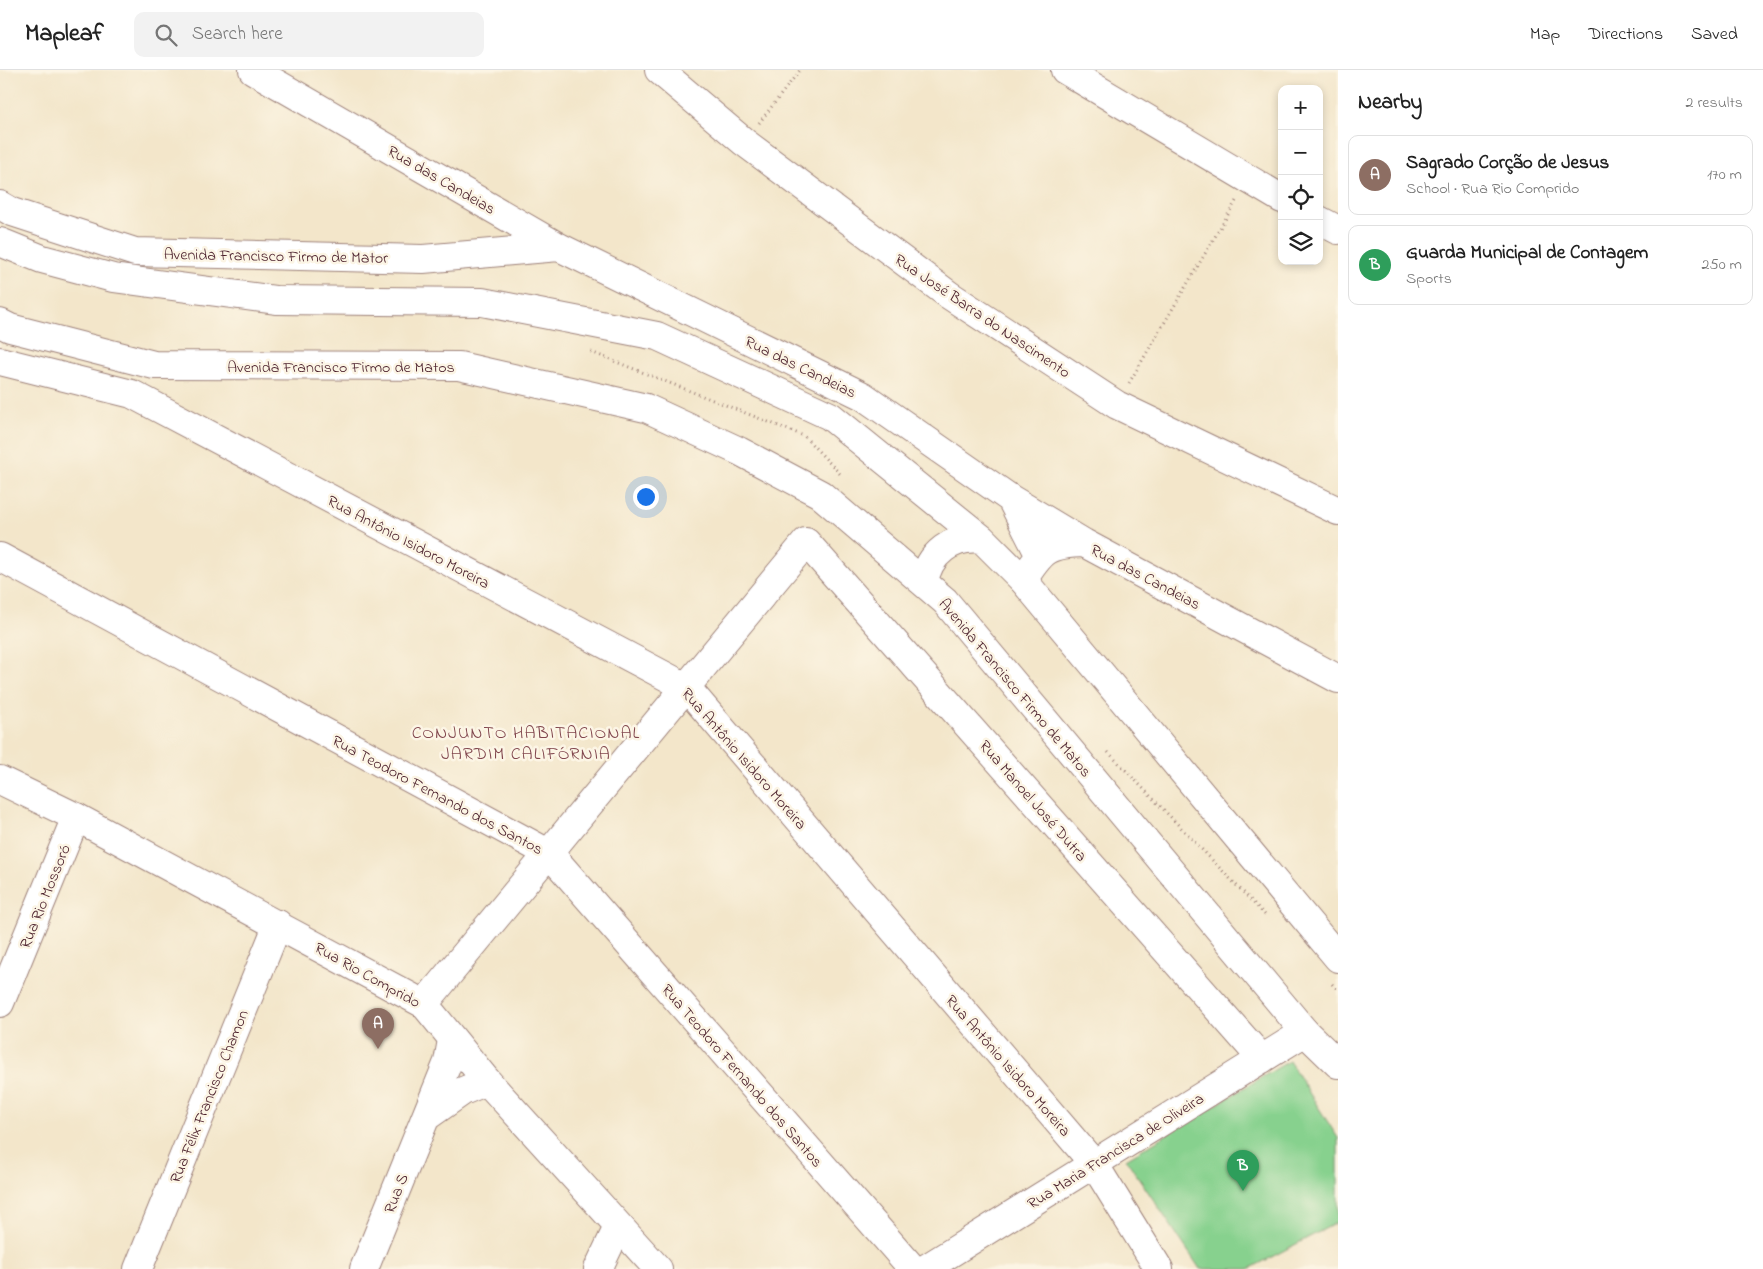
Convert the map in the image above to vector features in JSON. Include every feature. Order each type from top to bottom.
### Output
[{"type":"street","name":"Rua das Candeias","points":[[253,70],[559,247],[862,396],[1012,499],[1084,543],[1338,679]]},
{"type":"street","name":"Rua José Barra do Nascimento","points":[[659,70],[744,142],[949,296],[1117,405],[1338,512]]},
{"type":"street","points":[[1065,70],[1278,198]]},
{"type":"street","name":"Avenida Francisco Firmo de Mator","points":[[0,205],[12,212],[135,252],[423,259],[559,247]]},
{"type":"street","points":[[1323,222],[1338,230]]},
{"type":"street","points":[[0,242],[42,259],[113,278],[276,300],[482,302],[657,336],[830,416],[982,539],[1023,580],[1335,971]]},
{"type":"street","name":"Avenida Francisco Firmo de Matos","points":[[0,323],[10,328],[154,365],[459,366],[646,408],[738,451],[820,494],[951,608],[1305,1032],[1338,1064]]},
{"type":"street","name":"Rua Antônio Isidoro Moreira","points":[[0,361],[132,394],[686,687],[1094,1164],[1159,1269]]},
{"type":"street","points":[[1012,499],[1039,554]]},
{"type":"street","points":[[924,583],[928,566],[940,550],[968,537],[982,539]]},
{"type":"street","name":"Rua Manoel José Dutra","points":[[686,687],[806,542],[1262,1059]]},
{"type":"street","points":[[1023,580],[1039,554],[1062,544],[1084,543]]},
{"type":"street","name":"Rua Teodoro Fernando dos Santos","points":[[0,557],[550,854],[913,1269]]},
{"type":"street","points":[[424,1004],[550,854],[686,687]]},
{"type":"street","name":"Rua Rio Comprido","points":[[0,780],[76,817],[424,1004],[487,1081],[650,1265]]},
{"type":"street","name":"Rua Rio Mossoró","points":[[0,1003],[76,817]]},
{"type":"street","name":"Rua Félix Francisco Chamon","points":[[138,1269],[278,924]]},
{"type":"street","name":"Rua Maria Francisca de Oliveira","points":[[925,1269],[1305,1032]]},
{"type":"street","name":"Rua S","points":[[364,1269],[451,1054],[452,1040]]},
{"type":"street","points":[[426,1118],[458,1094],[487,1081]]},
{"type":"street","points":[[598,1269],[618,1227]]},
{"type":"path","points":[[744,142],[800,70]]},
{"type":"path","points":[[1117,405],[1248,181]]},
{"type":"path","points":[[587,350],[804,436],[846,480]]},
{"type":"path","points":[[1104,748],[1269,919]]},
{"type":"path","points":[[1335,971],[1338,990]]},
{"type":"green space","points":[[1289,1061],[1338,1138],[1338,1222],[1249,1269],[1200,1269],[1126,1159]]},
{"type":"place","name":"Sagrado Corção de Jesus","points":[[378,1049]]},
{"type":"place","name":"Guarda Municipal de Contagem","points":[[1243,1191]]},
{"type":"district","name":"CONJUNTO HABITACIONAL JARDIM CALIFÓRNIA","points":[[526,742]]}]
